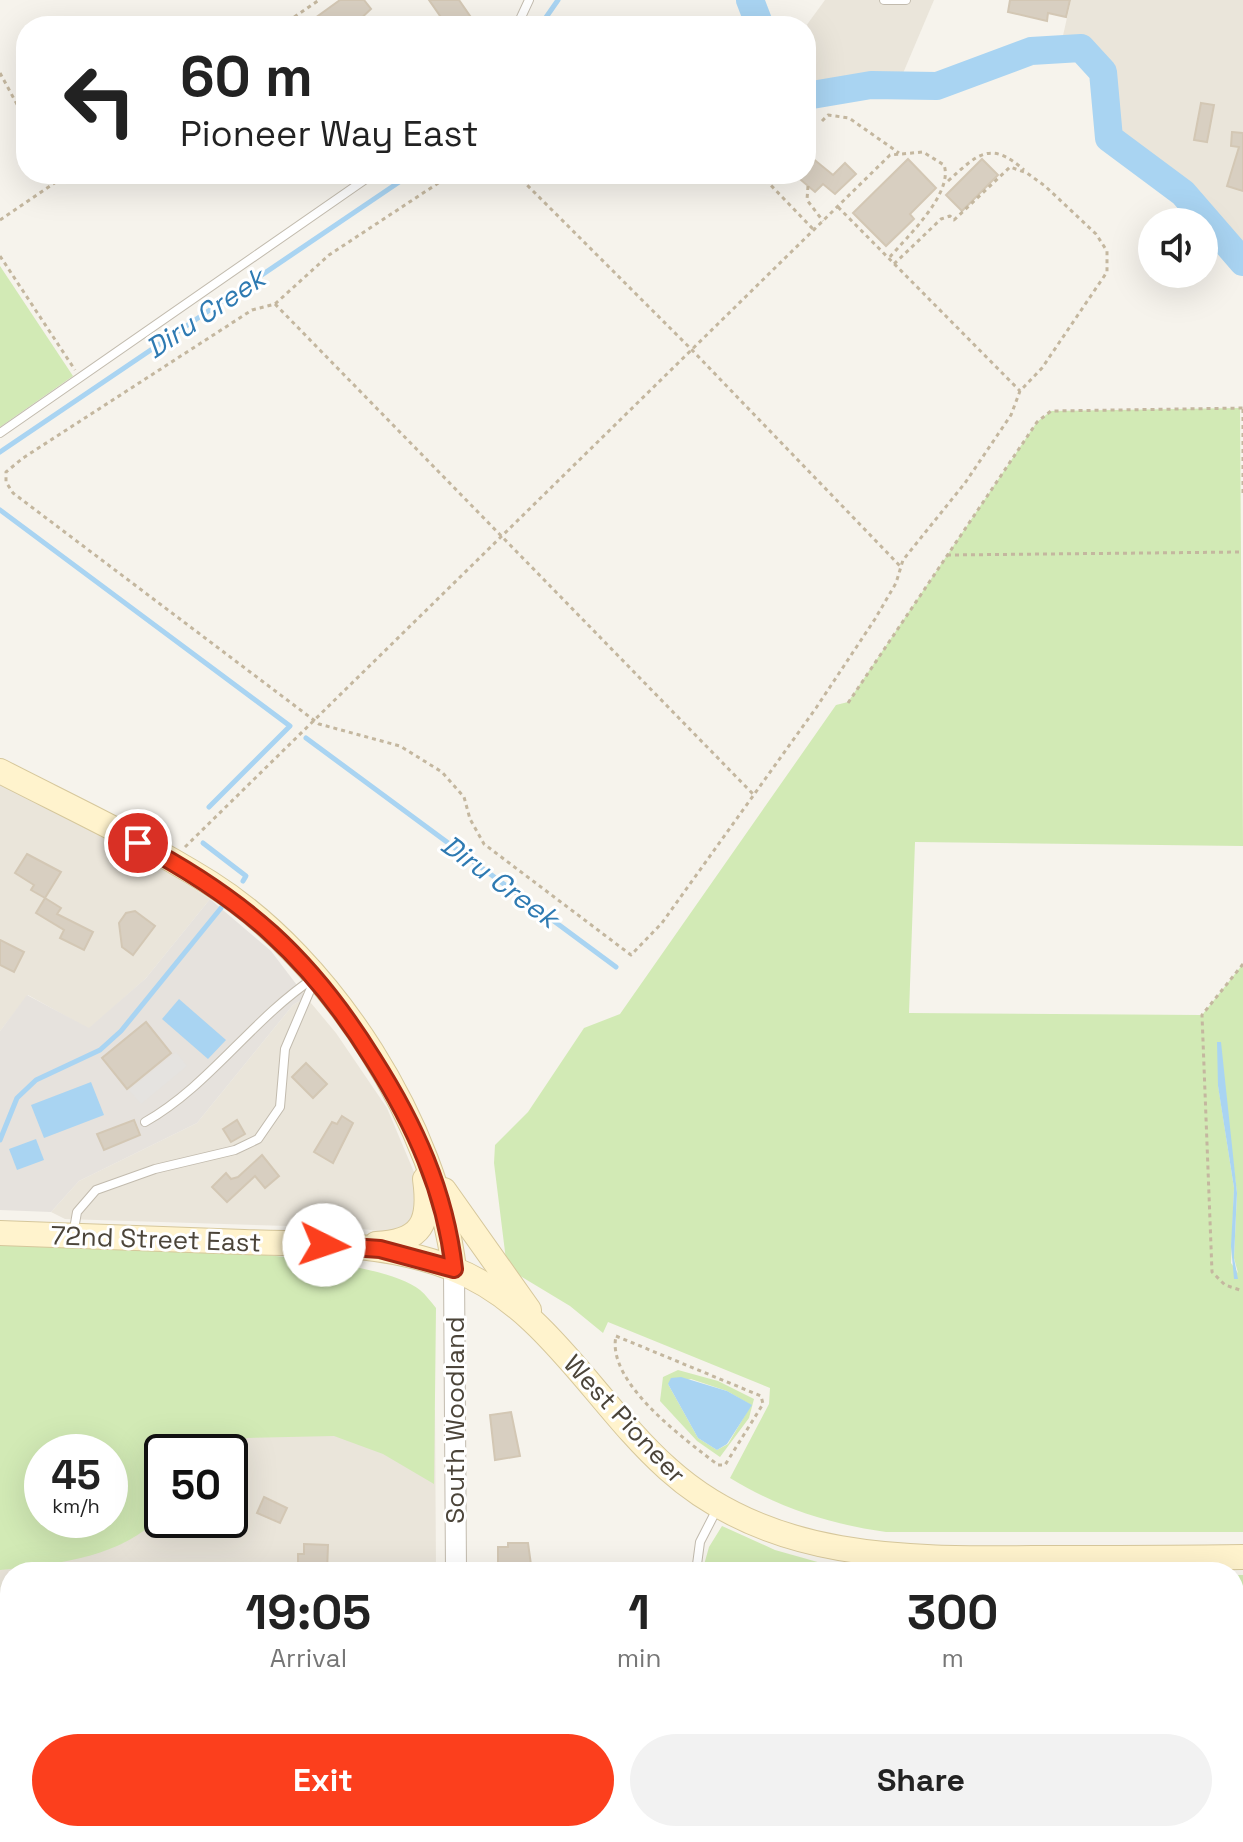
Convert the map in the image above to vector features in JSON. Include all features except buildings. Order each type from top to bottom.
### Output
[{"type":"main road","points":[[0,771],[212,885],[250,914],[316,977],[357,1031],[418,1137],[433,1174],[449,1229],[454,1269]]},
{"type":"main road","points":[[346,1246],[404,1240],[422,1225],[428,1201],[418,1137]]},
{"type":"main road","points":[[433,1174],[549,1338]]},
{"type":"main road","name":"72nd Street East","points":[[0,1233],[346,1246],[406,1254],[454,1269]]},
{"type":"main road","name":"West Pioneer","points":[[454,1269],[506,1301],[549,1338],[666,1468],[719,1506],[790,1537],[862,1553],[932,1558],[1243,1557]]},
{"type":"street","name":"South Woodland","points":[[454,1269],[456,1562]]},
{"type":"lane","points":[[884,0],[906,0]]},
{"type":"lane","points":[[0,433],[359,184]]},
{"type":"lane","points":[[145,1122],[171,1107],[250,1029],[316,977]]},
{"type":"lane","points":[[73,1236],[77,1212],[96,1190],[155,1169],[235,1150],[258,1139],[280,1107],[285,1049],[316,977]]},
{"type":"lane","points":[[697,1562],[700,1542],[719,1506]]},
{"type":"path","points":[[296,16],[319,0]]},
{"type":"path","points":[[0,73],[16,103]]},
{"type":"path","points":[[822,121],[832,114],[844,116],[899,153]]},
{"type":"path","points":[[172,862],[500,534],[890,155],[923,152],[939,159],[947,171],[946,183]]},
{"type":"path","points":[[437,184],[329,255],[275,304],[252,310],[23,458],[6,472],[6,478],[13,493],[313,719],[328,729],[408,749],[442,772],[464,797],[470,819],[484,844],[631,955],[662,923],[875,619],[901,567],[999,434],[1020,391],[1042,368],[1108,268],[1107,251],[1096,234],[1006,155],[984,153],[976,155],[946,183],[932,206],[889,258]]},
{"type":"path","points":[[894,264],[941,219],[950,216],[954,220],[1006,170],[1015,168],[1027,173]]},
{"type":"path","points":[[0,220],[53,184]]},
{"type":"path","points":[[526,184],[691,349],[901,567]]},
{"type":"path","points":[[769,184],[813,230]]},
{"type":"path","points":[[808,186],[807,200],[823,221]]},
{"type":"path","points":[[838,207],[1020,391]]},
{"type":"path","points":[[0,256],[79,377]]},
{"type":"path","points":[[275,304],[753,794]]},
{"type":"path","points":[[848,703],[1037,422],[1051,411],[1243,408],[1243,493]]},
{"type":"path","points":[[947,555],[1243,552]]},
{"type":"path","points":[[1243,964],[1202,1015],[1212,1272],[1225,1285],[1243,1291]]},
{"type":"path","points":[[616,1336],[761,1396],[763,1404],[721,1466],[669,1426],[641,1395],[615,1354],[616,1336]]},
{"type":"shaded area","points":[[825,0],[934,0],[901,78],[816,87],[816,16],[813,16]]},
{"type":"shaded area","points":[[1071,0],[1243,0],[1243,262],[1218,235],[1218,208],[1192,208],[1109,138],[1103,72],[1081,48],[1060,49]]},
{"type":"shaded area","points":[[0,782],[172,875],[210,899],[146,978],[89,1029],[28,995],[0,1031]]},
{"type":"shaded area","points":[[210,899],[271,951],[306,997],[293,1005],[197,1123],[79,1181],[51,1212],[0,1210],[0,1031],[27,995],[89,1028],[146,978]]},
{"type":"shaded area","points":[[306,997],[336,1033],[387,1108],[419,1184],[419,1215],[396,1233],[354,1228],[65,1219],[51,1212],[79,1181],[197,1123],[293,1005]]},
{"type":"shaded area","points":[[176,1052],[187,1066],[141,1104],[129,1090]]},
{"type":"shaded area","points":[[435,1410],[436,1562],[0,1562],[0,1550],[79,1544],[87,1538],[128,1538],[128,1506],[144,1493],[144,1538],[248,1538],[248,1434],[220,1434],[240,1419]]},
{"type":"green space","points":[[0,266],[73,376],[0,427]]},
{"type":"green space","points":[[1240,408],[1243,846],[915,842],[909,1013],[1202,1015],[1243,964],[1243,1532],[886,1532],[805,1513],[767,1498],[730,1478],[769,1404],[770,1388],[608,1322],[603,1333],[570,1306],[507,1268],[494,1163],[495,1145],[528,1112],[584,1028],[620,1014],[836,705],[848,702],[1037,422],[1051,411]],"holes":[[[1218,1042],[1237,1193],[1234,1258],[1238,1273],[1231,1263],[1234,1188],[1218,1085]]]},
{"type":"green space","points":[[0,1245],[219,1251],[342,1265],[389,1275],[420,1290],[436,1308],[434,1484],[383,1454],[334,1436],[248,1438],[248,1434],[144,1434],[144,1530],[108,1550],[60,1562],[0,1562]]},
{"type":"green space","points":[[678,1370],[718,1381],[754,1399],[749,1418],[720,1457],[697,1441],[660,1401],[663,1377]],"holes":[[[691,1379],[727,1391],[751,1405],[728,1444],[717,1450],[698,1438],[668,1384]]]},
{"type":"green space","points":[[722,1526],[775,1550],[818,1562],[705,1562],[709,1547]]},
{"type":"water","points":[[179,999],[226,1040],[208,1059],[162,1019]]},
{"type":"water","points":[[1217,1042],[1221,1042],[1237,1193],[1234,1258],[1238,1279],[1234,1279],[1231,1246],[1234,1188],[1218,1086]]},
{"type":"water","points":[[91,1082],[104,1115],[44,1138],[31,1105]]},
{"type":"water","points":[[36,1139],[44,1160],[17,1170],[9,1149]]},
{"type":"water","points":[[681,1377],[727,1391],[752,1405],[727,1444],[717,1450],[698,1438],[668,1384],[671,1378]]},
{"type":"waterway","name":"Diru Creek","points":[[547,16],[558,0]]},
{"type":"waterway","points":[[750,0],[756,16]]},
{"type":"waterway","points":[[816,94],[871,85],[937,86],[1031,51],[1081,48],[1103,72],[1109,138],[1183,193],[1243,262]]},
{"type":"waterway","name":"Diru Creek","points":[[0,452],[396,184]]},
{"type":"waterway","name":"Diru Creek","points":[[0,510],[290,726],[209,807]]},
{"type":"waterway","name":"Diru Creek","points":[[306,738],[616,967]]},
{"type":"waterway","name":"Diru Creek","points":[[203,843],[246,876],[243,881]]},
{"type":"waterway","name":"Diru Creek","points":[[0,1140],[17,1098],[36,1080],[100,1050],[121,1031],[221,908]]},
{"type":"route","points":[[138,843],[212,885],[250,914],[337,1001],[388,1081],[418,1137],[433,1174],[449,1229],[454,1269],[380,1249],[324,1245]]}]
